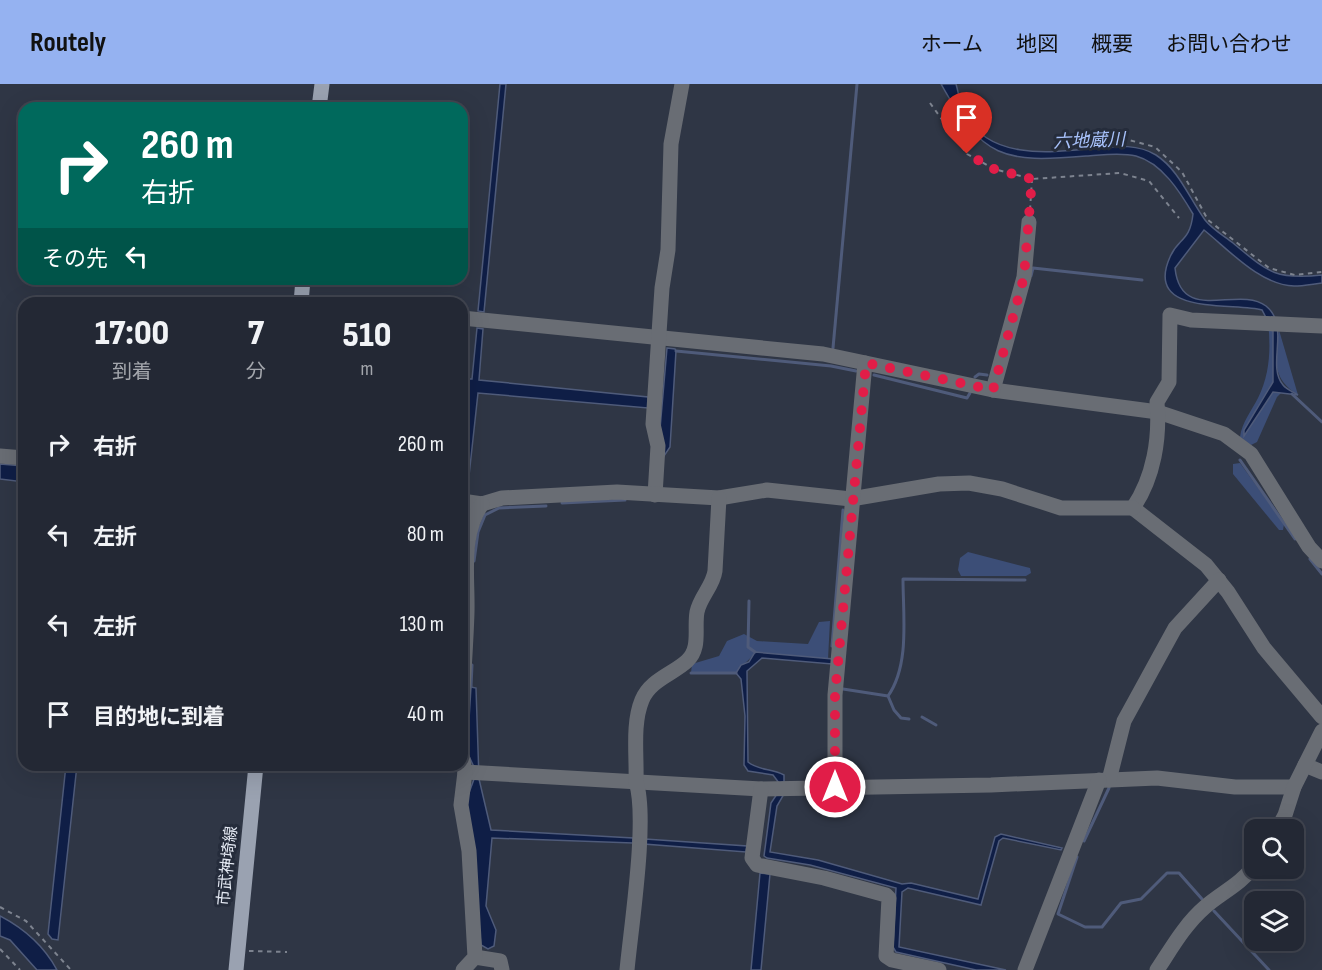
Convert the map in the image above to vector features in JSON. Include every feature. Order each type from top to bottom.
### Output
[{"type":"main road","points":[[320,102],[322,84]]},
{"type":"main road","name":"市武神埼線","points":[[236,970],[255,771]]},
{"type":"street","points":[[655,495],[658,446],[653,424],[668,250],[671,144],[682,84]]},
{"type":"street","points":[[993,390],[1024,277],[1029,222]]},
{"type":"street","points":[[1133,508],[1154,459],[1160,422],[1157,402],[1169,382],[1170,315],[1191,320],[1322,326]]},
{"type":"street","points":[[468,319],[823,354],[993,390],[1158,412],[1224,434],[1251,454],[1310,547],[1322,561]]},
{"type":"street","points":[[835,787],[835,695],[851,499],[866,363]]},
{"type":"street","points":[[0,456],[18,458]]},
{"type":"street","points":[[468,502],[482,504],[502,498],[617,492],[719,498],[767,490],[851,499],[939,484],[969,483],[1002,489],[1060,508],[1133,508],[1206,565],[1219,580],[1264,648],[1322,717]]},
{"type":"street","points":[[627,970],[639,835],[639,791],[636,782],[638,719],[642,700],[667,672],[686,662],[696,643],[697,614],[700,602],[714,580],[719,498]]},
{"type":"street","points":[[468,541],[475,514],[482,504]]},
{"type":"street","points":[[1029,969],[1104,780],[1124,721],[1163,655],[1175,628],[1219,580]]},
{"type":"street","points":[[1284,819],[1294,787],[1322,730]]},
{"type":"street","points":[[468,764],[473,773]]},
{"type":"street","points":[[1305,765],[1322,772]]},
{"type":"street","points":[[473,773],[761,789],[991,785],[1157,778],[1235,788],[1294,787]]},
{"type":"street","points":[[463,970],[476,957],[469,851],[461,805],[473,773]]},
{"type":"street","points":[[761,789],[752,858],[757,865],[824,878],[886,895],[889,898],[886,956],[892,960],[939,970]]},
{"type":"street","points":[[1157,970],[1180,936],[1204,907],[1235,887],[1244,877]]},
{"type":"street","points":[[476,957],[500,962],[502,970]]},
{"type":"path","points":[[930,102],[967,154],[994,169],[1032,179],[1120,173],[1149,181],[1179,218]]},
{"type":"path","points":[[1068,145],[1129,140],[1155,147],[1182,172],[1208,220],[1269,268],[1295,275],[1322,272]]},
{"type":"path","points":[[1029,222],[1032,179]]},
{"type":"path","points":[[0,907],[26,921],[71,970]]},
{"type":"path","points":[[0,949],[20,970]]},
{"type":"path","points":[[237,951],[287,952]]},
{"type":"shaded area","points":[[500,84],[506,84],[484,312],[478,311]]},
{"type":"shaded area","points":[[941,84],[956,84],[963,111],[976,129],[990,140],[1007,147],[1044,152],[1113,147],[1149,151],[1171,168],[1208,223],[1255,261],[1282,275],[1322,275],[1322,283],[1301,286],[1269,280],[1246,265],[1204,230],[1175,268],[1179,285],[1188,295],[1199,300],[1241,299],[1266,306],[1273,314],[1277,324],[1278,377],[1284,386],[1298,395],[1273,392],[1244,436],[1244,430],[1273,382],[1273,331],[1262,310],[1195,303],[1180,298],[1169,289],[1165,276],[1170,257],[1187,235],[1193,214],[1169,179],[1154,165],[1130,155],[1034,158],[998,151],[983,142],[970,128]]},
{"type":"shaded area","points":[[1268,322],[1273,331],[1273,382],[1244,430],[1244,436],[1273,392],[1282,392],[1277,397],[1257,442],[1251,445],[1240,437],[1245,421],[1265,380],[1269,351]]},
{"type":"shaded area","points":[[477,328],[483,329],[479,380],[648,397],[648,408],[478,393],[468,485],[468,379],[472,379]]},
{"type":"shaded area","points":[[1279,330],[1298,395],[1283,382],[1279,375],[1276,350]]},
{"type":"shaded area","points":[[667,348],[676,351],[670,447],[664,456],[660,429]]},
{"type":"shaded area","points":[[1240,463],[1284,524],[1283,530],[1279,530],[1233,474],[1233,464]]},
{"type":"shaded area","points":[[0,464],[18,466],[18,481],[0,479]]},
{"type":"shaded area","points":[[968,552],[1030,568],[1031,573],[1026,576],[961,576],[958,570],[960,558]]},
{"type":"shaded area","points":[[830,621],[828,659],[755,652],[736,673],[691,673],[692,664],[719,656],[727,641],[744,634],[757,641],[808,644],[819,622]]},
{"type":"shaded area","points":[[755,652],[833,659],[832,664],[762,658],[747,671],[748,762],[756,767],[784,775],[784,782],[779,783],[773,775],[748,771],[744,765],[745,716],[741,679],[736,673],[741,665],[749,662]]},
{"type":"shaded area","points":[[471,687],[476,688],[479,779],[491,830],[633,838],[633,843],[492,838],[486,906],[496,930],[494,946],[488,949],[481,945],[466,801],[474,779],[474,767],[468,754]]},
{"type":"shaded area","points":[[65,771],[76,771],[58,940],[52,939],[48,934]]},
{"type":"shaded area","points":[[777,794],[784,794],[777,806],[770,852],[818,860],[902,884],[911,883],[978,899],[995,837],[1001,834],[1062,848],[1061,850],[1003,838],[999,841],[981,905],[908,888],[902,892],[899,947],[1006,970],[976,970],[896,952],[893,947],[896,888],[810,865],[764,856],[771,803]]},
{"type":"shaded area","points":[[645,839],[747,846],[746,852],[644,844]]},
{"type":"shaded area","points":[[760,873],[770,874],[761,970],[751,970]]},
{"type":"shaded area","points":[[0,916],[32,938],[57,970],[37,970],[10,940],[0,936]]},
{"type":"waterway","points":[[833,348],[857,84]]},
{"type":"waterway","points":[[1031,276],[1033,268],[1142,280]]},
{"type":"waterway","points":[[676,351],[831,366],[856,371]]},
{"type":"waterway","points":[[975,377],[979,374],[987,375]]},
{"type":"waterway","points":[[874,375],[967,398],[970,393]]},
{"type":"waterway","points":[[1292,394],[1322,422]]},
{"type":"waterway","points":[[1240,460],[1295,539]]},
{"type":"waterway","points":[[562,503],[625,500]]},
{"type":"waterway","points":[[474,561],[478,532],[485,515],[499,508],[546,506]]},
{"type":"waterway","points":[[832,646],[843,510]]},
{"type":"waterway","points":[[1310,559],[1322,574]]},
{"type":"waterway","points":[[888,696],[900,670],[902,655],[903,579],[1025,580]]},
{"type":"waterway","points":[[749,601],[748,647],[755,652]]},
{"type":"waterway","points":[[471,687],[472,665]]},
{"type":"waterway","points":[[691,673],[736,673]]},
{"type":"waterway","points":[[843,689],[888,696],[894,710],[901,718],[909,719]]},
{"type":"waterway","points":[[922,717],[936,725]]},
{"type":"waterway","points":[[1084,841],[1109,788]]},
{"type":"waterway","points":[[1077,857],[1058,914],[1085,927],[1102,927],[1121,903],[1141,899],[1167,873],[1179,873],[1202,899]]},
{"type":"waterway","points":[[1214,911],[1269,970]]},
{"type":"route","points":[[835,787],[835,695],[851,499],[866,363],[993,390],[1024,277],[1032,179],[994,169],[967,154]]},
{"type":"water label","name":"六地蔵川","points":[[1089,141]]}]
